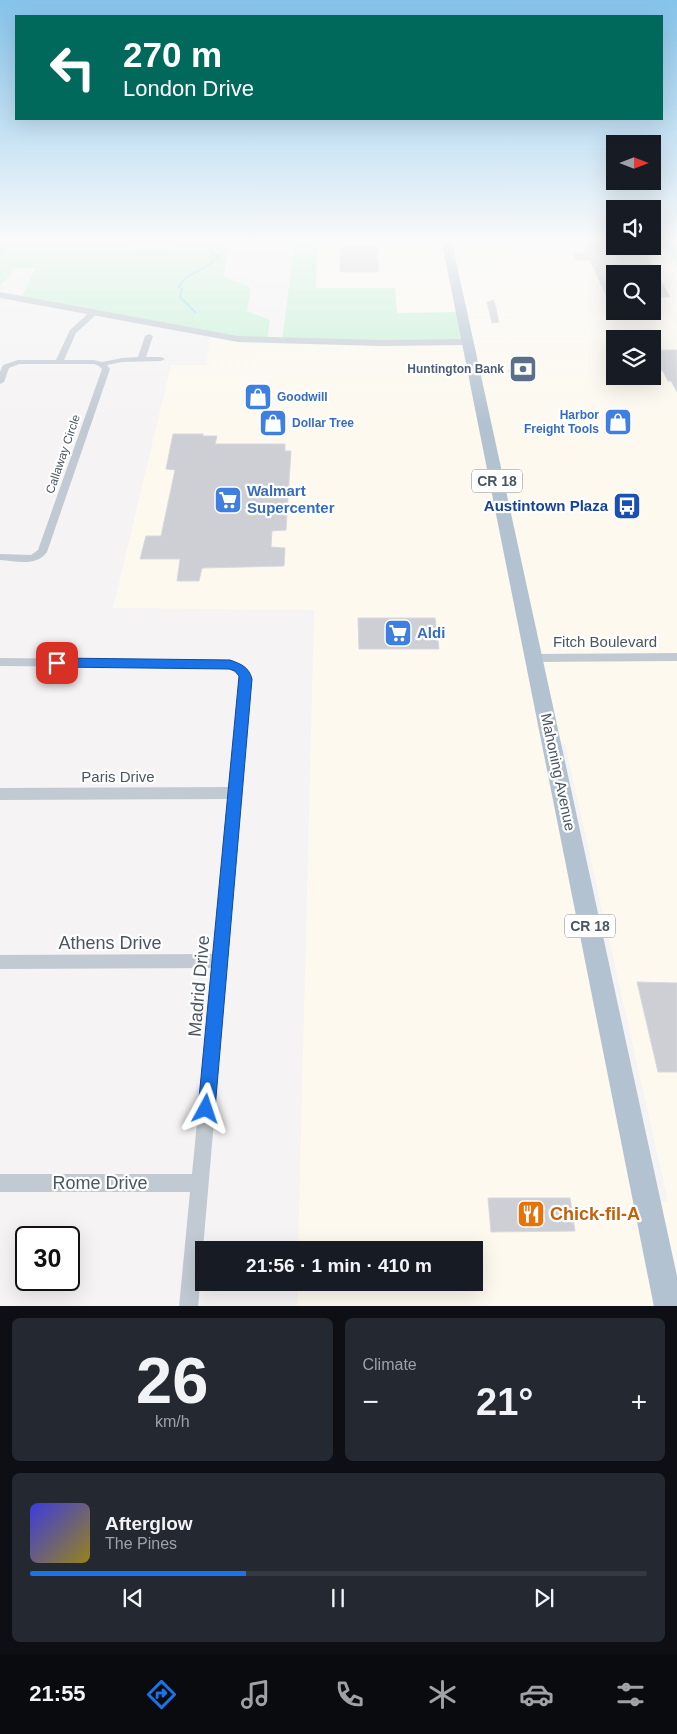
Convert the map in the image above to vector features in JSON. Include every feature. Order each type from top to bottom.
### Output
[{"type":"main road","name":"Mahoning Avenue","points":[[459,299],[669,1306]]},
{"type":"street","points":[[22,299],[225,338],[252,341],[468,342]]},
{"type":"street","points":[[59,362],[73,332],[95,312]]},
{"type":"street","points":[[142,356],[149,336]]},
{"type":"street","points":[[0,382],[6,367],[14,363],[59,362],[102,364],[142,356],[161,360]]},
{"type":"street","name":"Callaway Circle","points":[[0,557],[27,559],[39,556],[45,550],[106,369],[102,364]]},
{"type":"street","name":"Fitch Boulevard","points":[[534,658],[677,657]]},
{"type":"street","name":"Madrid Drive","points":[[0,662],[230,664],[241,670],[246,679],[188,1306]]},
{"type":"street","name":"Paris Drive","points":[[0,794],[235,793]]},
{"type":"street","name":"Athens Drive","points":[[0,962],[220,961]]},
{"type":"street","name":"Rome Drive","points":[[0,1184],[200,1183]]},
{"type":"shaded area","points":[[336,299],[606,299],[606,320],[661,320],[661,299],[677,299],[677,1306],[297,1306],[298,1291],[483,1291],[483,1241],[298,1241],[314,610],[113,608],[171,365],[206,365],[211,335],[262,341],[461,312],[397,313]],"holes":[[[552,743],[565,744],[668,1202],[648,1202]]]},
{"type":"green space","points":[[21,299],[249,299],[247,311],[270,320],[267,341]]},
{"type":"green space","points":[[287,299],[396,299],[397,313],[462,312],[467,342],[282,342]]},
{"type":"building","points":[[494,300],[499,322],[492,323],[487,302]]},
{"type":"building","points":[[661,350],[677,350],[677,392],[671,381],[668,381],[663,371],[661,371]]},
{"type":"building","name":"Huntington Bank","points":[[522,362],[532,367],[519,375],[508,371]]},
{"type":"building","name":"Walmart Supercenter","points":[[173,434],[217,436],[215,444],[285,444],[285,451],[291,451],[286,530],[272,531],[271,547],[285,548],[284,566],[202,568],[199,581],[177,581],[180,559],[140,559],[146,536],[161,536],[175,470],[166,469]]},
{"type":"building","name":"Aldi","points":[[358,618],[435,618],[439,649],[359,649]]},
{"type":"building","points":[[637,982],[677,983],[677,1072],[658,1072]]},
{"type":"building","name":"Chick-fil-A","points":[[488,1198],[570,1198],[575,1231],[491,1232]]},
{"type":"waterway","points":[[182,299],[195,312]]},
{"type":"place","name":"Huntington Bank","points":[[523,369]]},
{"type":"place","name":"Goodwill","points":[[258,397]]},
{"type":"place","name":"Harbor Freight Tools","points":[[618,422]]},
{"type":"place","name":"Dollar Tree","points":[[273,423]]},
{"type":"place","name":"Walmart Supercenter","points":[[228,500]]},
{"type":"place","name":"Austintown Plaza","points":[[627,506]]},
{"type":"place","name":"Aldi","points":[[398,633]]},
{"type":"place","name":"Chick-fil-A","points":[[531,1214]]},
{"type":"route","points":[[57,663],[230,664],[239,668],[245,674],[206,1109]]}]
